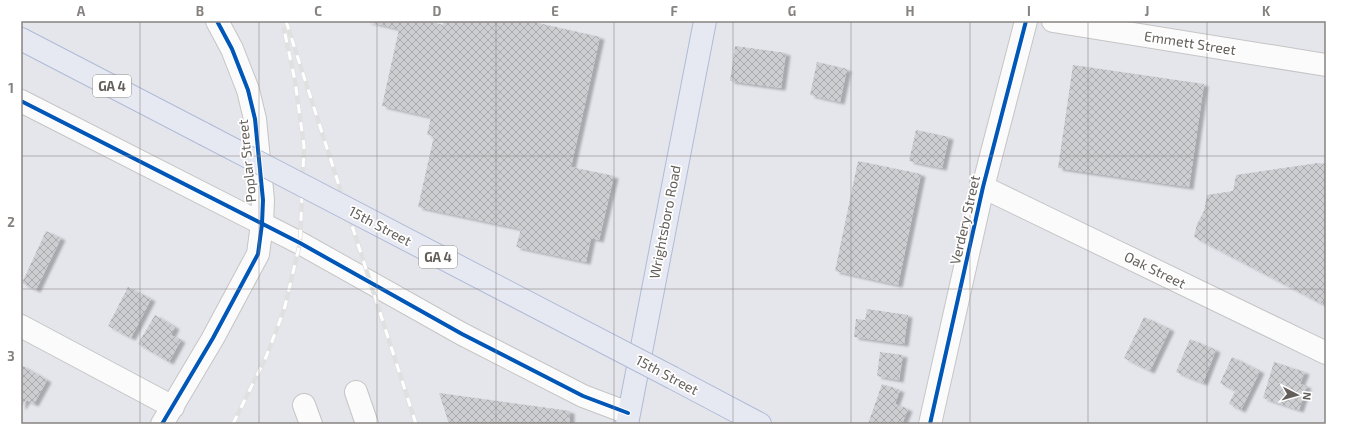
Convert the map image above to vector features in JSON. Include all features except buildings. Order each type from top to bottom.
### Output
[{"type":"main road","name":"Wrightsboro Road","points":[[627,418],[705,21]]},
{"type":"main road","name":"15th Street","points":[[21,38],[760,424]]},
{"type":"street","name":"Poplar Street","points":[[167,416],[213,338],[258,254],[262,224],[263,200],[254,119],[248,90],[232,49],[217,21]]},
{"type":"street","name":"Verdery Street","points":[[930,424],[983,187],[1026,21]]},
{"type":"street","name":"Emmett Street","points":[[1053,21],[1326,65]]},
{"type":"street","points":[[21,101],[306,247],[462,334],[627,418]]},
{"type":"street","name":"Oak Street","points":[[983,187],[1326,353]]},
{"type":"street","points":[[21,326],[167,416]]},
{"type":"street","points":[[356,392],[367,424]]},
{"type":"railway","points":[[286,21],[416,424]]},
{"type":"railway","points":[[233,424],[266,357],[284,310],[300,243],[304,146],[295,81],[284,29]]},
{"type":"cycle path","points":[[162,424],[213,338],[258,254],[262,224],[263,200],[255,119],[248,90],[232,49],[217,21]]},
{"type":"cycle path","points":[[930,424],[983,187],[1026,21]]},
{"type":"cycle path","points":[[21,101],[300,243],[462,334],[583,396],[628,413]]}]
